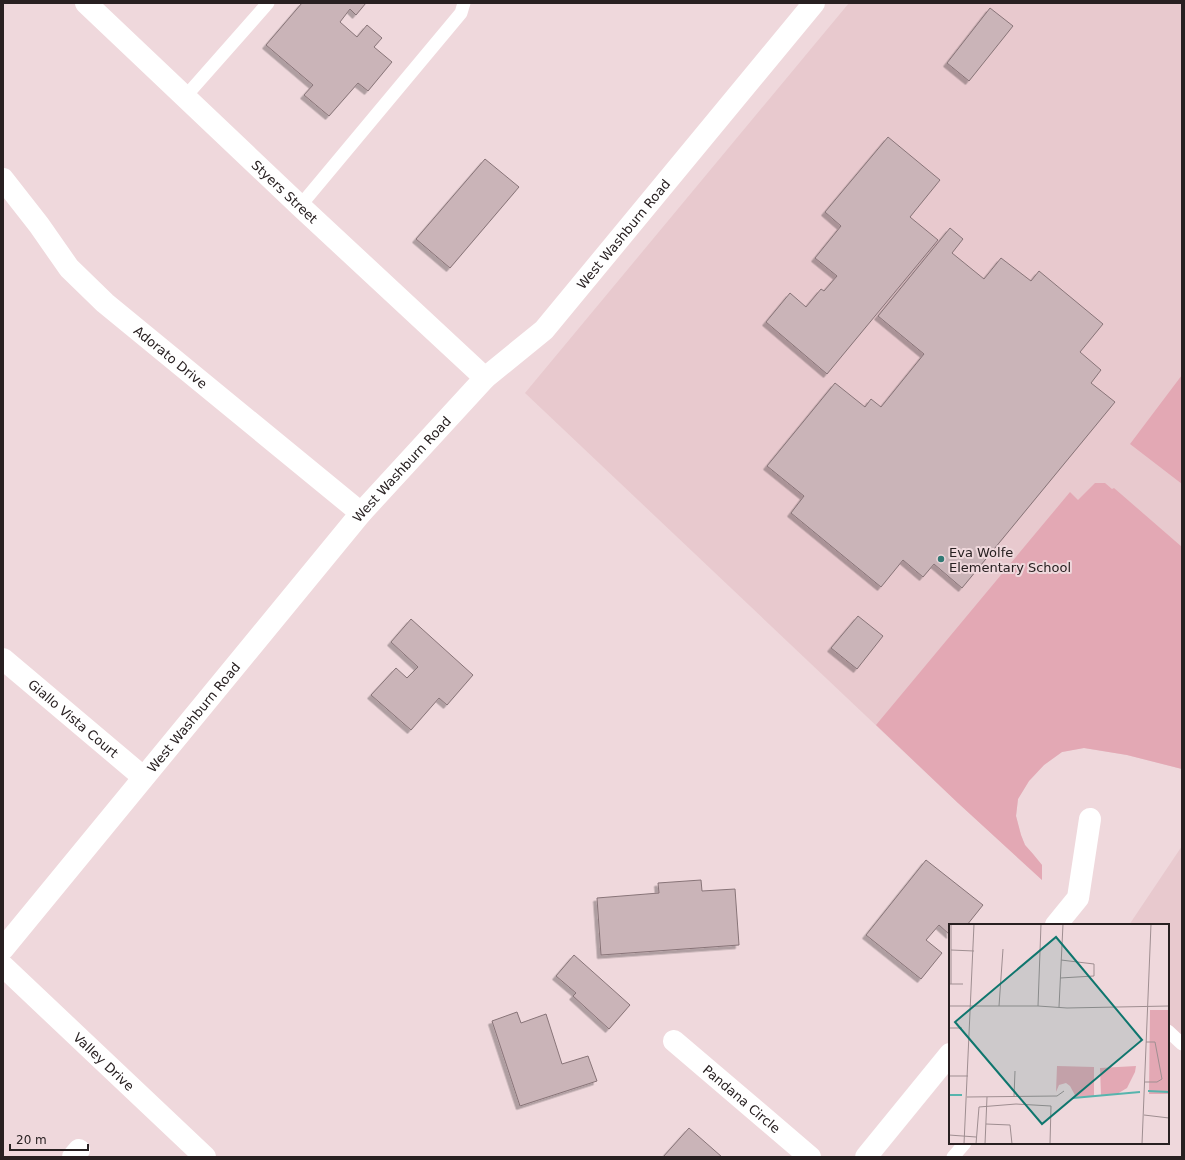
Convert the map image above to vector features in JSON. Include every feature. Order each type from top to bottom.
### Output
[{"type":"street","name":"Styers Street","points":[[86,3],[300,206],[485,378]]},
{"type":"street","name":"West Washburn Road","points":[[3,949],[361,513],[485,378],[544,330],[814,3]]},
{"type":"street","name":"Adorato Drive","points":[[3,178],[39,225],[69,268],[105,303],[361,513]]},
{"type":"street","name":"Giallo Vista Court","points":[[3,659],[143,777]]},
{"type":"street","points":[[1057,924],[1078,898],[1090,819]]},
{"type":"street","name":"Valley Drive","points":[[3,966],[205,1157]]},
{"type":"street","name":"Pandana Circle","points":[[674,1041],[810,1157]]},
{"type":"street","points":[[866,1157],[949,1055]]},
{"type":"lane","points":[[185,97],[268,3]]},
{"type":"lane","points":[[300,206],[461,13],[464,3]]},
{"type":"lane","points":[[1169,1032],[1182,1044]]},
{"type":"lane","points":[[953,1157],[964,1144]]},
{"type":"shaded area","name":"Eva Wolfe Elementary School","points":[[849,3],[1182,4],[1182,769],[1127,755],[1084,748],[1062,752],[1044,765],[1029,781],[1018,799],[1016,816],[1025,845],[1042,865],[1042,880],[958,803],[525,393]]},
{"type":"shaded area","points":[[1182,375],[1182,484],[1130,444]]},
{"type":"shaded area","points":[[1095,483],[1105,483],[1112,489],[1114,488],[1182,547],[1182,769],[1127,755],[1084,748],[1062,752],[1044,765],[1029,781],[1018,799],[1016,816],[1025,845],[1042,865],[1042,880],[876,725],[1070,492],[1078,500]]},
{"type":"shaded area","points":[[1182,846],[1182,1043],[1169,1031],[1169,924],[1130,924]]},
{"type":"building","points":[[302,3],[366,3],[356,15],[350,9],[340,22],[357,37],[367,25],[382,38],[374,47],[392,62],[368,91],[358,83],[329,116],[304,95],[313,85],[266,45]]},
{"type":"building","points":[[990,8],[1013,26],[969,81],[947,63]]},
{"type":"building","points":[[888,137],[940,180],[910,217],[938,240],[827,374],[766,322],[790,293],[806,307],[821,289],[824,291],[837,276],[815,258],[841,226],[825,212]]},
{"type":"building","points":[[485,159],[519,187],[450,268],[416,239]]},
{"type":"building","points":[[950,228],[963,239],[952,253],[984,279],[1001,258],[1031,281],[1039,271],[1103,324],[1080,352],[1101,370],[1091,383],[1115,402],[962,588],[934,564],[923,577],[903,560],[881,587],[791,513],[804,496],[767,466],[835,383],[865,407],[871,399],[881,407],[924,354],[878,316]]},
{"type":"building","points":[[858,616],[883,636],[857,669],[831,648]]},
{"type":"building","points":[[411,619],[473,675],[447,705],[439,698],[411,730],[371,695],[396,668],[407,678],[418,667],[391,642]]},
{"type":"building","points":[[926,860],[983,905],[968,924],[949,924],[949,934],[939,925],[926,940],[942,953],[921,979],[866,935]]},
{"type":"building","points":[[701,880],[702,891],[735,889],[739,945],[601,955],[597,898],[659,893],[658,883]]},
{"type":"building","points":[[574,955],[630,1005],[609,1029],[573,996],[576,993],[556,976]]},
{"type":"building","points":[[517,1012],[521,1023],[546,1014],[562,1064],[588,1056],[597,1081],[520,1106],[492,1021]]},
{"type":"building","points":[[689,1128],[722,1157],[663,1157]]},
{"type":"place","name":"Eva Wolfe Elementary School","points":[[941,559]]}]
